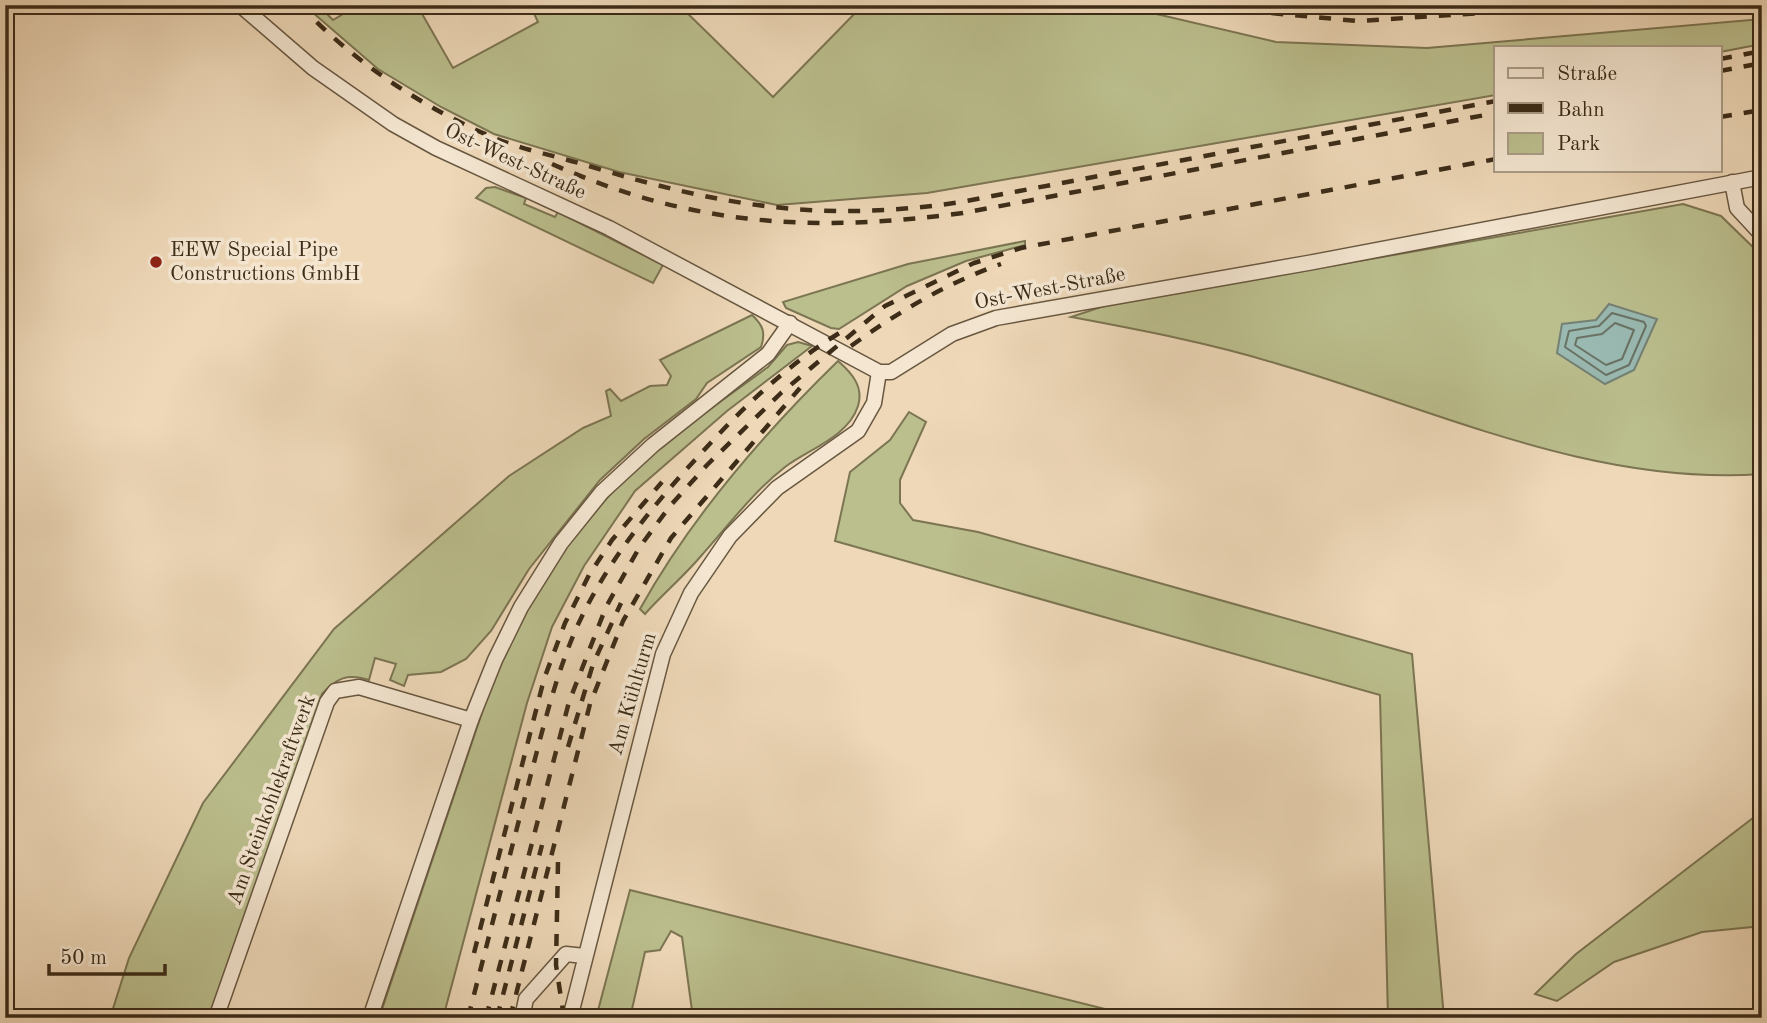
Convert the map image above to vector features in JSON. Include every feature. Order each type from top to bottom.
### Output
[{"type":"street","name":"Ost-West-Straße","points":[[240,5],[313,68],[393,124],[447,153],[609,228],[879,372],[891,372],[952,334],[996,318],[1308,263],[1762,177]]},
{"type":"street","points":[[1732,182],[1737,208],[1762,235]]},
{"type":"street","points":[[370,1018],[471,720],[505,639],[561,543],[602,492],[653,445],[768,354],[790,323]]},
{"type":"street","name":"Am Kühlturm","points":[[570,1018],[663,654],[677,618],[711,561],[753,510],[777,488],[858,431],[874,403],[879,372]]},
{"type":"street","name":"Am Steinkohlekraftwerk","points":[[216,1018],[327,702],[335,691],[359,687],[471,720]]},
{"type":"street","points":[[522,1018],[526,999],[566,954],[584,956]]},
{"type":"street","points":[[5,1013],[8,1018]]},
{"type":"green space","points":[[304,5],[318,5],[333,20],[358,5],[417,5],[453,68],[538,22],[530,5],[679,5],[773,97],[863,5],[1118,5],[1276,42],[1427,48],[1762,19],[1762,44],[1722,52],[1722,46],[1494,46],[1494,95],[927,193],[777,205],[619,172],[494,134],[441,107],[378,69]]},
{"type":"green space","points":[[1274,5],[1492,5],[1437,10],[1356,12]]},
{"type":"green space","points":[[495,187],[526,198],[524,204],[555,217],[558,212],[663,265],[653,283],[476,198],[486,188]]},
{"type":"green space","points":[[1683,204],[1721,216],[1762,256],[1762,474],[1699,475],[1637,468],[1577,457],[1516,441],[1252,356],[1071,317],[1104,306]]},
{"type":"green space","points":[[1025,241],[1025,245],[966,261],[907,286],[839,329],[786,308],[783,302],[908,264]]},
{"type":"green space","points":[[752,315],[762,330],[761,347],[707,383],[696,399],[644,439],[600,480],[529,569],[491,631],[466,659],[441,672],[408,675],[404,686],[390,680],[396,664],[375,658],[369,680],[343,678],[322,694],[211,1018],[110,1018],[129,958],[203,803],[334,629],[509,476],[583,428],[611,416],[606,391],[610,389],[621,401],[650,386],[667,385],[671,376],[660,360]]},
{"type":"green space","points":[[798,342],[812,346],[727,411],[635,491],[584,566],[552,627],[527,703],[443,1018],[379,1018],[493,680],[537,589],[571,540],[619,484],[659,446],[768,367],[787,345]]},
{"type":"green space","points":[[838,361],[848,370],[858,387],[858,406],[853,417],[837,434],[785,467],[762,488],[645,614],[640,609],[705,509],[756,447]]},
{"type":"green space","points":[[909,412],[926,422],[900,480],[900,503],[913,520],[978,532],[1412,654],[1444,1018],[1388,1018],[1380,695],[835,541],[850,472],[890,440]]},
{"type":"green space","points":[[1762,811],[1762,926],[1702,932],[1614,962],[1557,1001],[1535,994],[1576,954]]},
{"type":"green space","points":[[630,890],[1141,1018],[916,1018],[877,1011],[863,1018],[693,1018],[682,937],[671,931],[660,950],[645,952],[630,1018],[596,1018]]},
{"type":"water","points":[[1609,304],[1657,319],[1634,370],[1605,384],[1557,353],[1562,324],[1596,320]]},
{"type":"railway","points":[[300,5],[342,45],[389,81],[440,112],[503,142],[637,180],[728,201],[772,207],[863,211],[961,202],[1494,101]]},
{"type":"railway","points":[[1224,5],[1270,13],[1358,21],[1608,5]]},
{"type":"railway","points":[[1722,59],[1762,51]]},
{"type":"railway","points":[[1722,71],[1762,63]]},
{"type":"railway","points":[[1722,117],[1762,110]]},
{"type":"railway","points":[[552,164],[603,185],[654,201],[704,212],[804,223],[855,222],[963,213],[1494,113]]},
{"type":"railway","points":[[486,1018],[569,702],[606,607],[639,548],[670,506],[707,465],[781,393],[885,306],[974,263],[1021,248],[1494,159]]},
{"type":"railway","points":[[851,346],[923,299],[1001,264]]},
{"type":"railway","points":[[468,1018],[560,670],[588,604],[633,534],[721,432],[789,369],[846,329]]},
{"type":"railway","points":[[510,1018],[590,704],[623,621],[671,538],[800,388]]},
{"type":"railway","points":[[474,953],[544,679],[565,623],[589,575],[612,540],[662,482]]},
{"type":"railway","points":[[568,747],[593,664],[621,603]]},
{"type":"railway","points":[[497,1018],[542,845]]},
{"type":"railway","points":[[558,862],[556,965],[564,1018]]},
{"type":"place","name":"EEW Special Pipe Constructions GmbH","points":[[156,262]]}]
